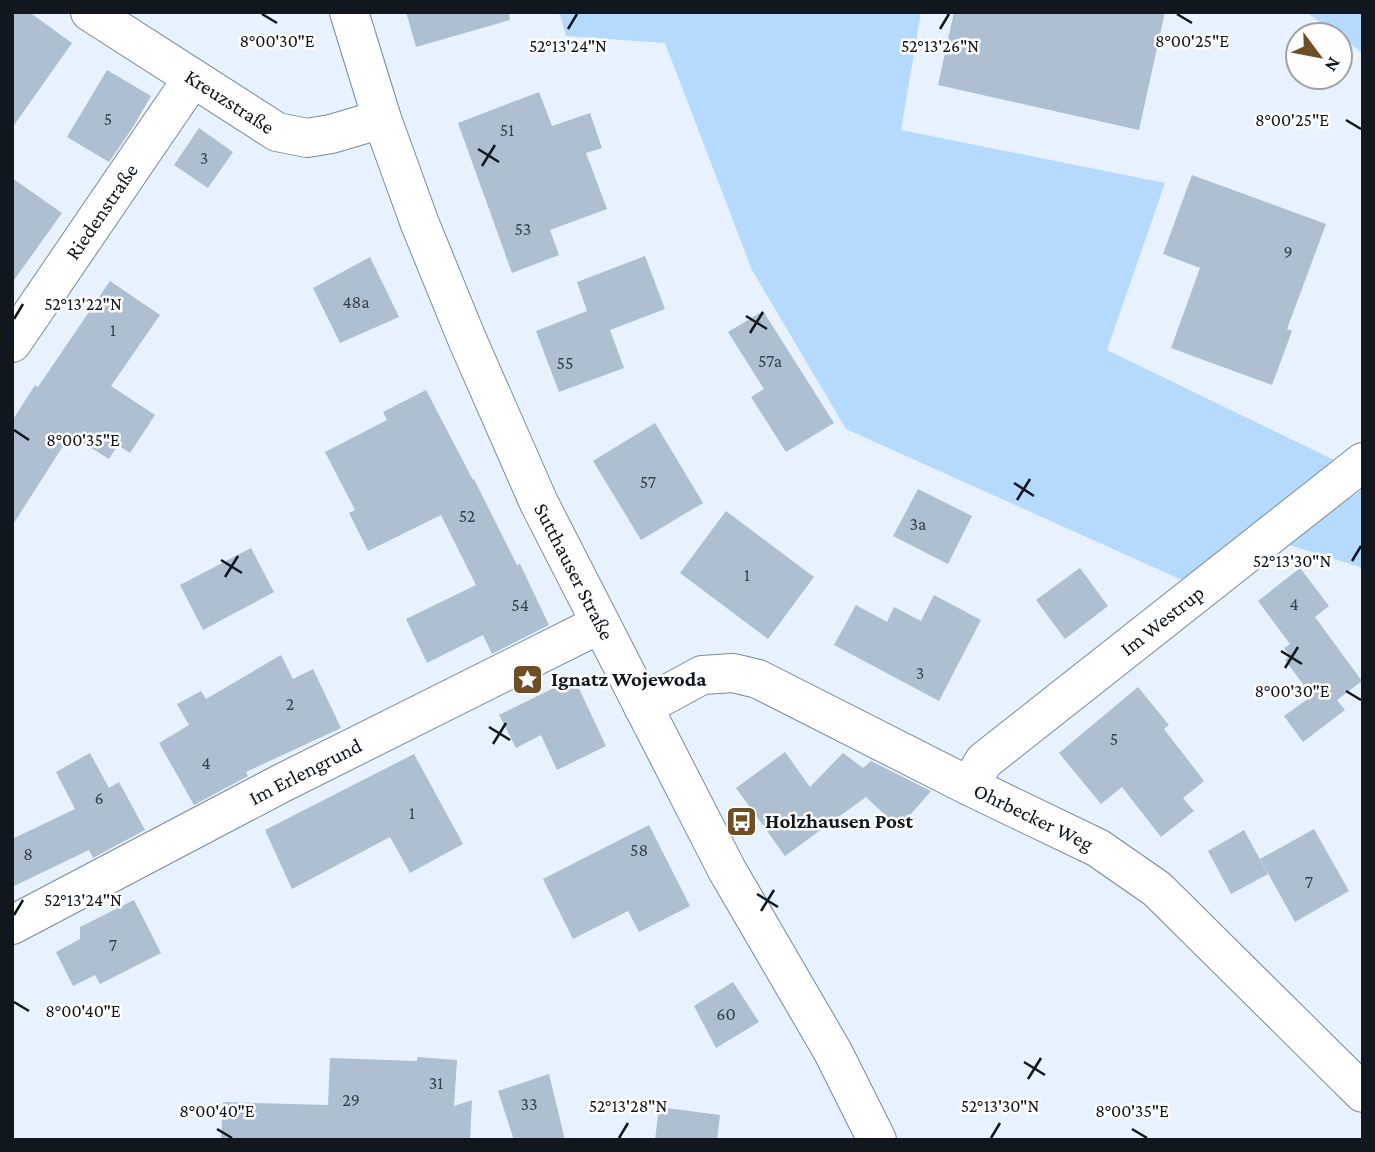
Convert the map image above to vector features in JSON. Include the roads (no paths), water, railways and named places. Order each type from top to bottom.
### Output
[{"type":"street","name":"Kreuzstraße","points":[[90,12],[277,132],[307,138],[382,119]]},
{"type":"street","name":"Sutthauser Straße","points":[[349,12],[382,119],[420,225],[538,503],[727,870],[833,1052],[877,1140]]},
{"type":"street","name":"Riedenstraße","points":[[12,343],[192,79]]},
{"type":"street","name":"Im Westrup","points":[[969,786],[984,761],[1363,463]]},
{"type":"street","name":"Im Erlengrund","points":[[12,925],[280,784],[600,624]]},
{"type":"street","name":"Ohrbecker Weg","points":[[643,707],[702,675],[733,673],[758,679],[1098,848],[1157,889],[1363,1093]]},
{"type":"place","name":"Ignatz Wojewoda","points":[[528,679]]},
{"type":"place","name":"Holzhausen Post","points":[[742,821]]}]
